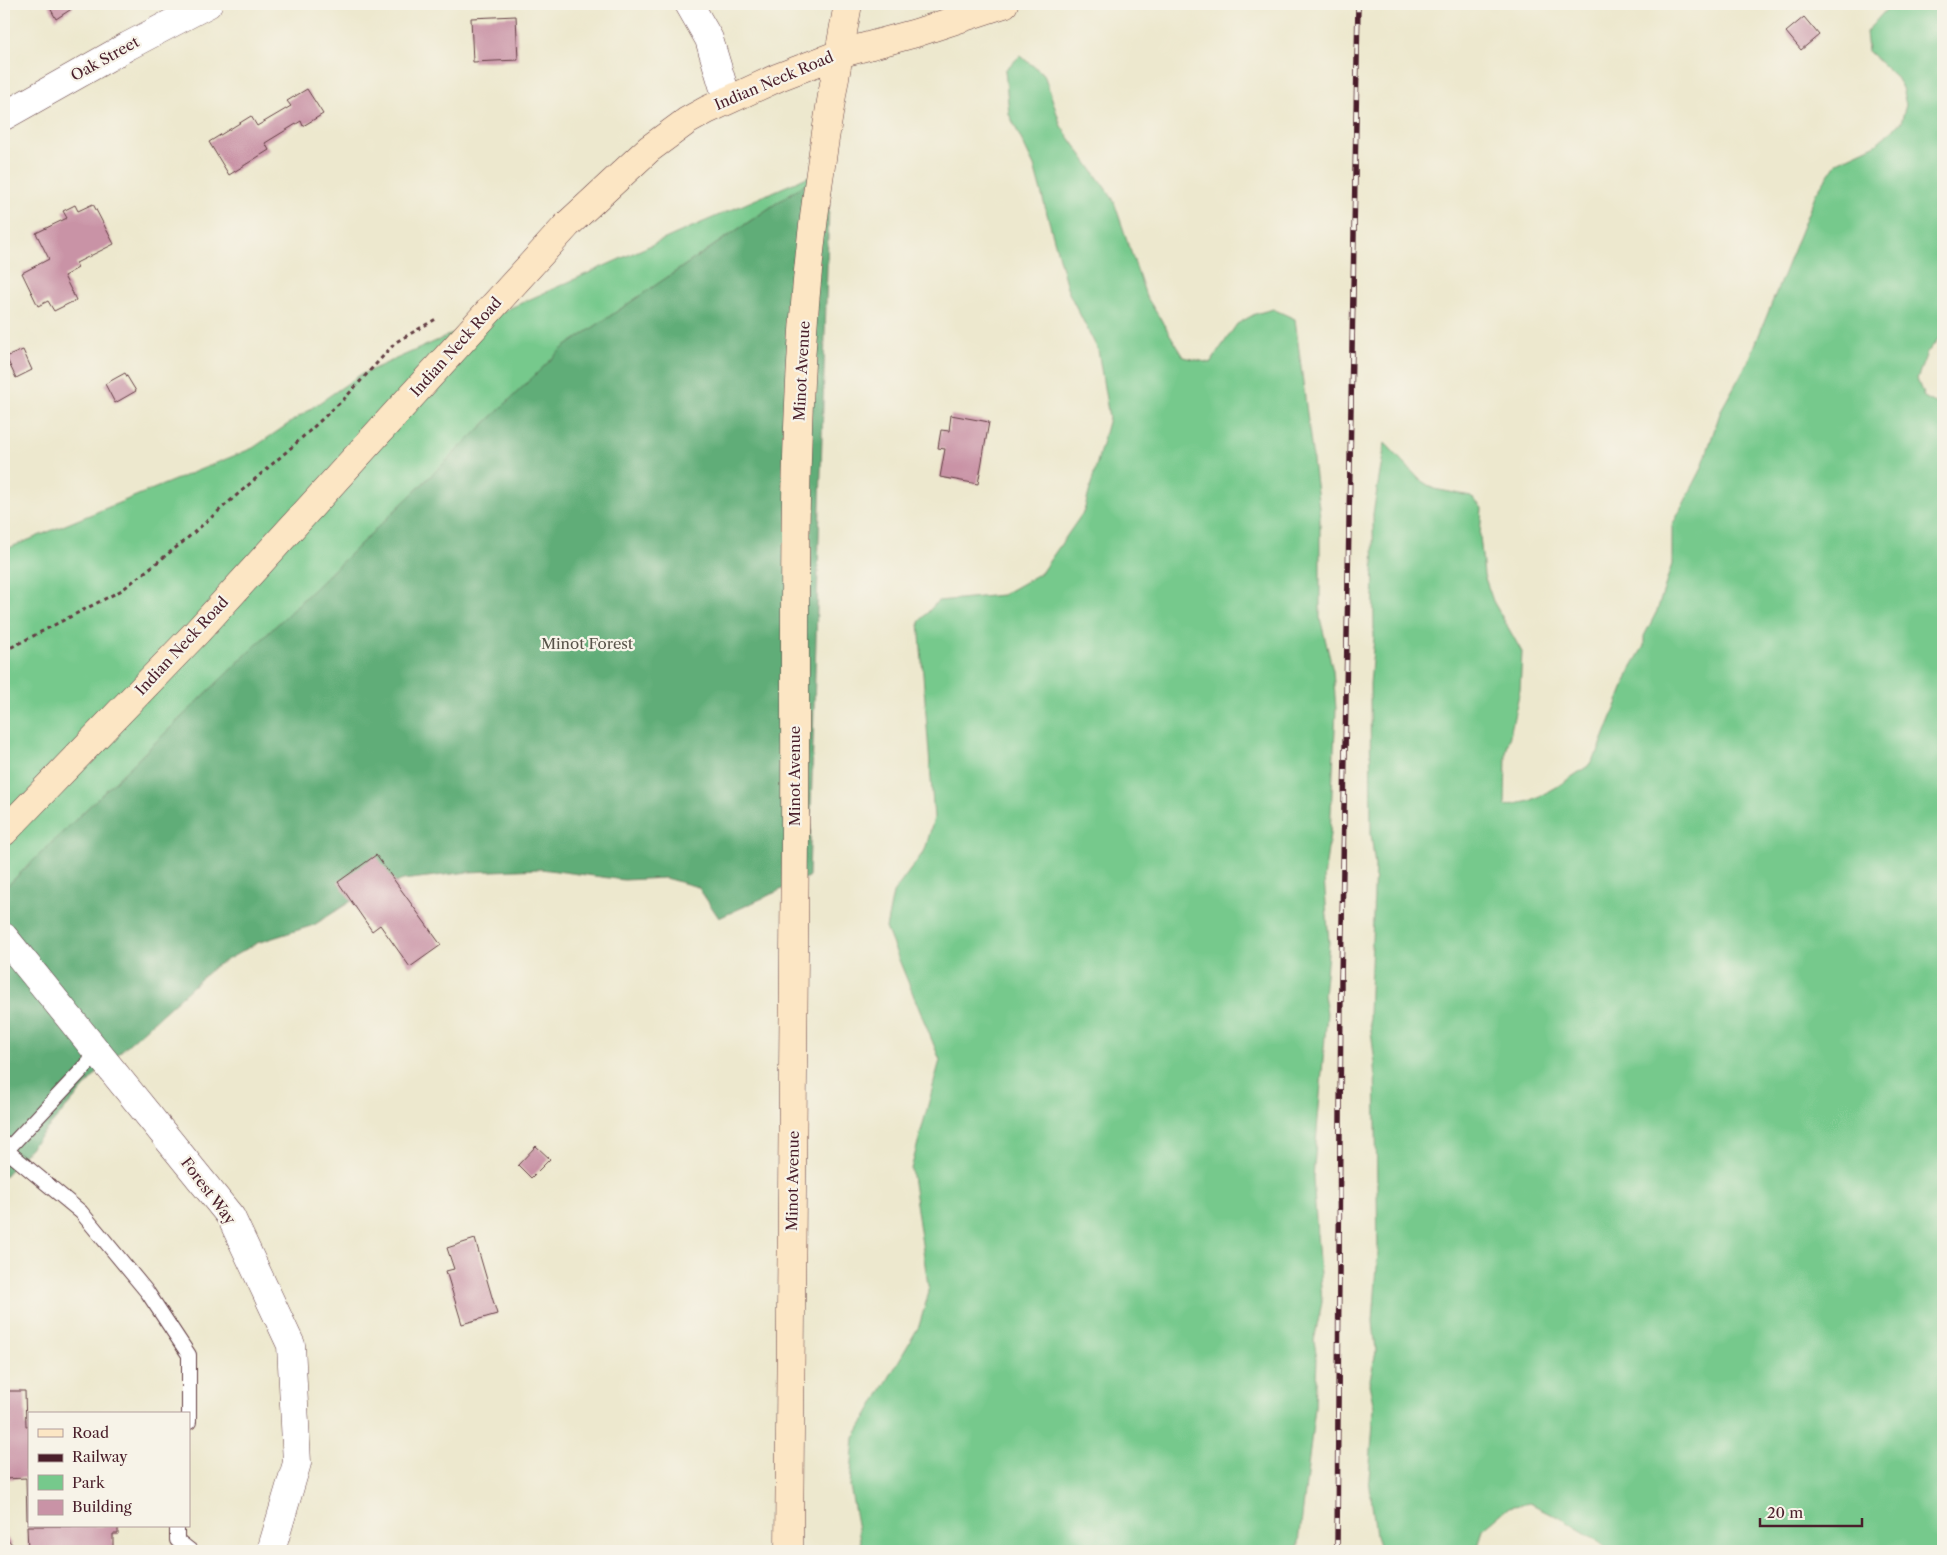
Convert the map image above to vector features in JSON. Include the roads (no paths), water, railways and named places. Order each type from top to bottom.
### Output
[{"type":"main road","name":"Minot Avenue","points":[[789,1551],[794,1039],[796,516],[800,382],[805,302],[813,231],[848,4]]},
{"type":"main road","name":"Indian Neck Road","points":[[4,832],[196,634],[568,224],[650,149],[686,121],[728,99],[779,77],[839,54],[916,34],[1004,4]]},
{"type":"street","name":"Oak Street","points":[[4,116],[128,46],[208,4]]},
{"type":"street","points":[[689,4],[709,39],[728,99]]},
{"type":"street","name":"Forest Way","points":[[4,938],[231,1217],[291,1345],[297,1463],[271,1551]]},
{"type":"lane","points":[[98,1053],[5,1152],[81,1212],[148,1294],[188,1355],[189,1412]]},
{"type":"lane","points":[[177,1528],[177,1540],[191,1551]]},
{"type":"railway","points":[[1337,1551],[1341,983],[1358,4]]},
{"type":"park label","name":"Minot Forest","points":[[587,644]]}]
